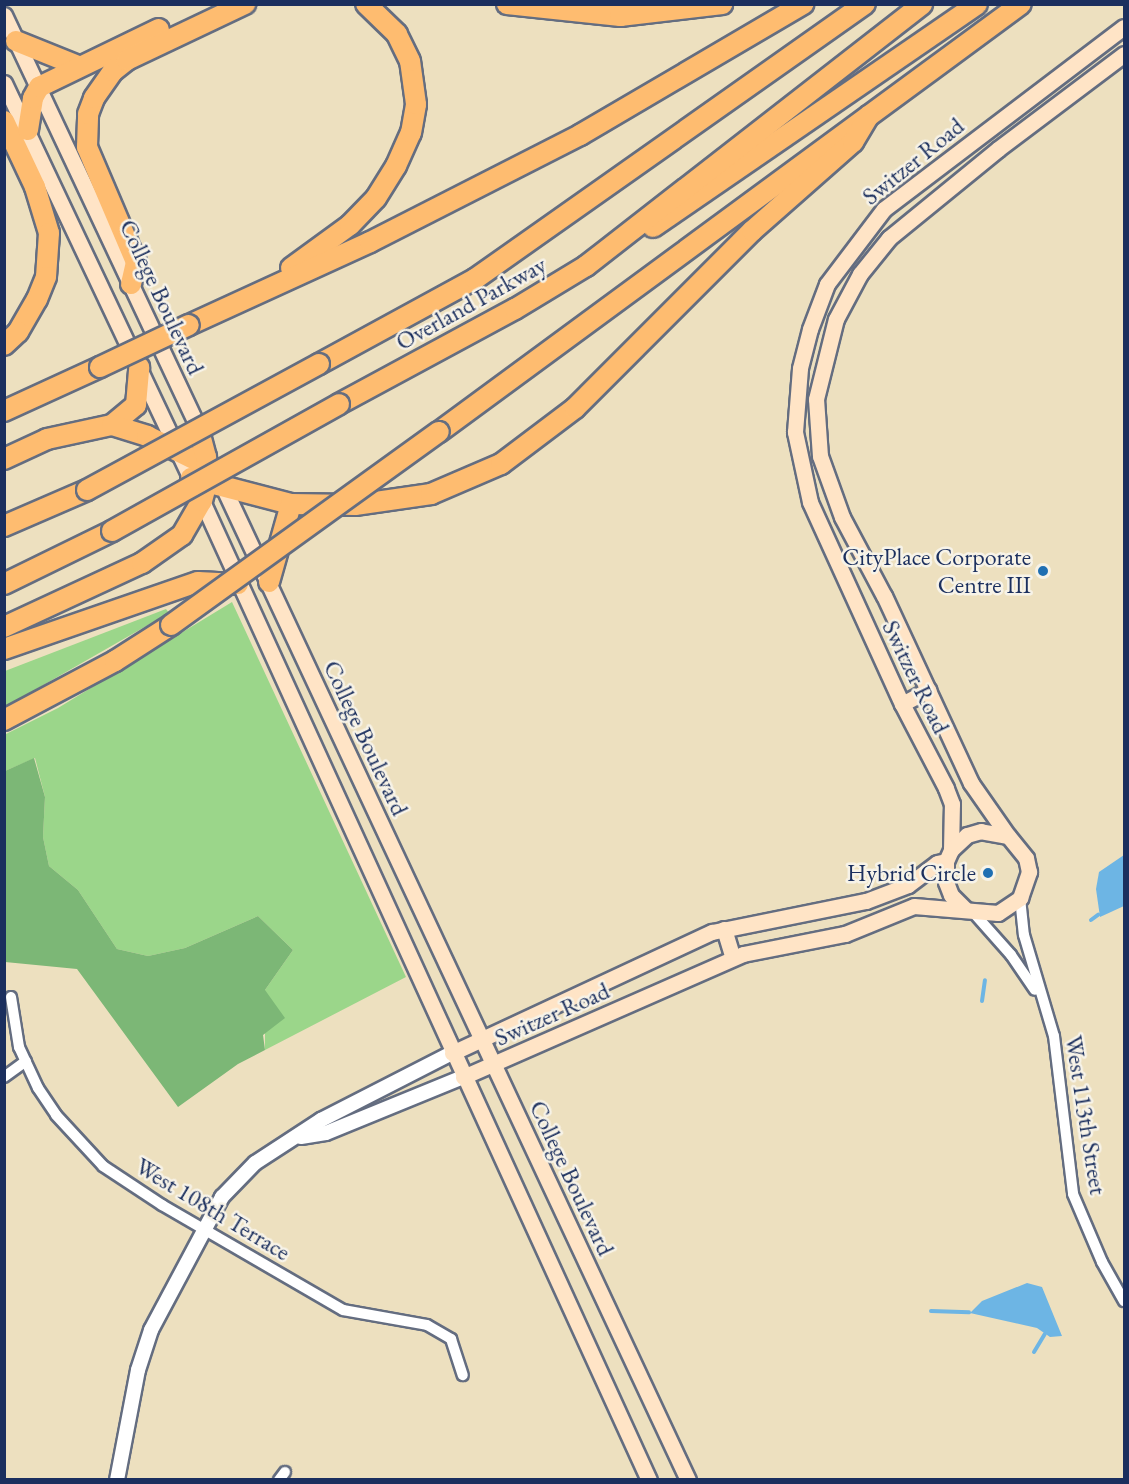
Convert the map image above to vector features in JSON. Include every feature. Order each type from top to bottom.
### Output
[{"type":"highway","points":[[28,130],[33,98],[39,87],[78,66],[213,4]]},
{"type":"highway","points":[[131,284],[136,262],[87,147],[87,114],[94,98],[113,72],[127,60],[245,4]]},
{"type":"highway","points":[[230,306],[350,225],[381,190],[405,149],[416,104],[412,68],[396,34],[366,4]]},
{"type":"highway","points":[[507,4],[620,16],[722,4]]},
{"type":"highway","points":[[4,411],[370,242],[580,135],[803,4]]},
{"type":"highway","name":"Overland Parkway","points":[[4,526],[87,490],[475,279],[865,4]]},
{"type":"highway","name":"Overland Parkway","points":[[4,584],[112,531],[339,404],[505,315],[586,266],[922,4]]},
{"type":"highway","points":[[586,266],[682,210],[976,4]]},
{"type":"highway","points":[[4,720],[114,661],[171,625],[439,432],[1021,4]]},
{"type":"highway","points":[[16,41],[78,66]]},
{"type":"highway","points":[[112,425],[147,436],[180,453],[208,481],[291,504],[355,505],[422,496],[477,477],[522,452],[575,408],[752,231],[853,142],[869,115]]},
{"type":"highway","points":[[4,121],[35,187],[49,233],[46,277],[37,299],[18,332],[4,345]]},
{"type":"highway","points":[[4,459],[47,439],[112,425],[136,405],[139,367]]},
{"type":"highway","points":[[4,627],[170,547],[190,524],[208,481],[199,430]]},
{"type":"highway","points":[[269,582],[291,504]]},
{"type":"highway","points":[[4,649],[198,582],[238,584]]},
{"type":"main road","name":"College Boulevard","points":[[4,15],[199,430]]},
{"type":"main road","name":"Switzer Road","points":[[452,1053],[724,929],[866,900],[908,885],[948,856],[952,804],[902,704],[810,502],[795,432],[800,368],[817,307],[850,250],[902,193],[1125,27]]},
{"type":"main road","name":"Switzer Road","points":[[1008,836],[971,783],[928,690],[842,517],[825,474],[816,424],[820,372],[836,319],[872,258],[901,226],[998,149],[1125,54]]},
{"type":"main road","name":"College Boulevard","points":[[4,83],[180,453]]},
{"type":"main road","points":[[985,130],[998,149]]},
{"type":"main road","points":[[800,368],[820,372]]},
{"type":"main road","name":"College Boulevard","points":[[208,481],[269,582],[688,1479]]},
{"type":"main road","points":[[208,481],[238,584],[649,1479]]},
{"type":"main road","points":[[902,704],[928,690]]},
{"type":"main road","points":[[981,831],[1008,836],[1026,858],[1029,872],[1020,898],[998,913],[969,911],[949,888],[948,856],[967,835],[981,831]]},
{"type":"main road","name":"Switzer Road","points":[[463,1077],[733,958],[845,934],[914,906],[969,911]]},
{"type":"main road","points":[[724,929],[733,958]]},
{"type":"street","name":"West 113th Street","points":[[1020,898],[1022,926],[1041,998],[1054,1036],[1073,1194],[1102,1262],[1125,1301]]},
{"type":"street","name":"West 113th Street","points":[[969,911],[1011,955],[1041,998]]},
{"type":"street","name":"West 108th Terrace","points":[[11,997],[14,1028],[26,1061],[56,1115],[103,1166],[343,1310],[427,1325],[452,1340],[463,1375]]},
{"type":"street","points":[[117,1479],[138,1370],[151,1330],[204,1228],[240,1176],[269,1153],[298,1137],[321,1120],[452,1053]]},
{"type":"street","points":[[4,1077],[26,1061]]},
{"type":"street","points":[[298,1137],[326,1133],[463,1077]]},
{"type":"street","points":[[379,1090],[387,1108]]},
{"type":"green space","points":[[232,602],[406,977],[265,1050],[265,990],[293,950],[258,916],[185,948],[148,956],[117,949],[78,890],[49,866],[43,837],[45,797],[35,758],[5,771],[4,735],[58,708]]},
{"type":"green space","points":[[166,609],[169,613],[5,707],[5,671]]},
{"type":"green space","points":[[34,758],[45,797],[43,837],[49,866],[78,890],[117,949],[148,956],[185,948],[258,916],[293,950],[265,990],[285,1018],[263,1035],[265,1050],[238,1064],[178,1107],[77,969],[5,962],[5,771]]},
{"type":"water","points":[[1124,855],[1124,906],[1100,917],[1096,889],[1099,872]]},
{"type":"water","points":[[1027,1283],[1042,1287],[1062,1336],[1050,1337],[1037,1328],[970,1313],[982,1301]]},
{"type":"waterway","points":[[1091,920],[1098,915]]},
{"type":"waterway","points":[[982,1001],[985,980]]},
{"type":"waterway","points":[[931,1311],[969,1312]]},
{"type":"waterway","points":[[1034,1352],[1045,1334]]},
{"type":"place","name":"CityPlace Corporate Centre III","points":[[1043,571]]},
{"type":"place","name":"Hybrid Circle","points":[[988,873]]}]
